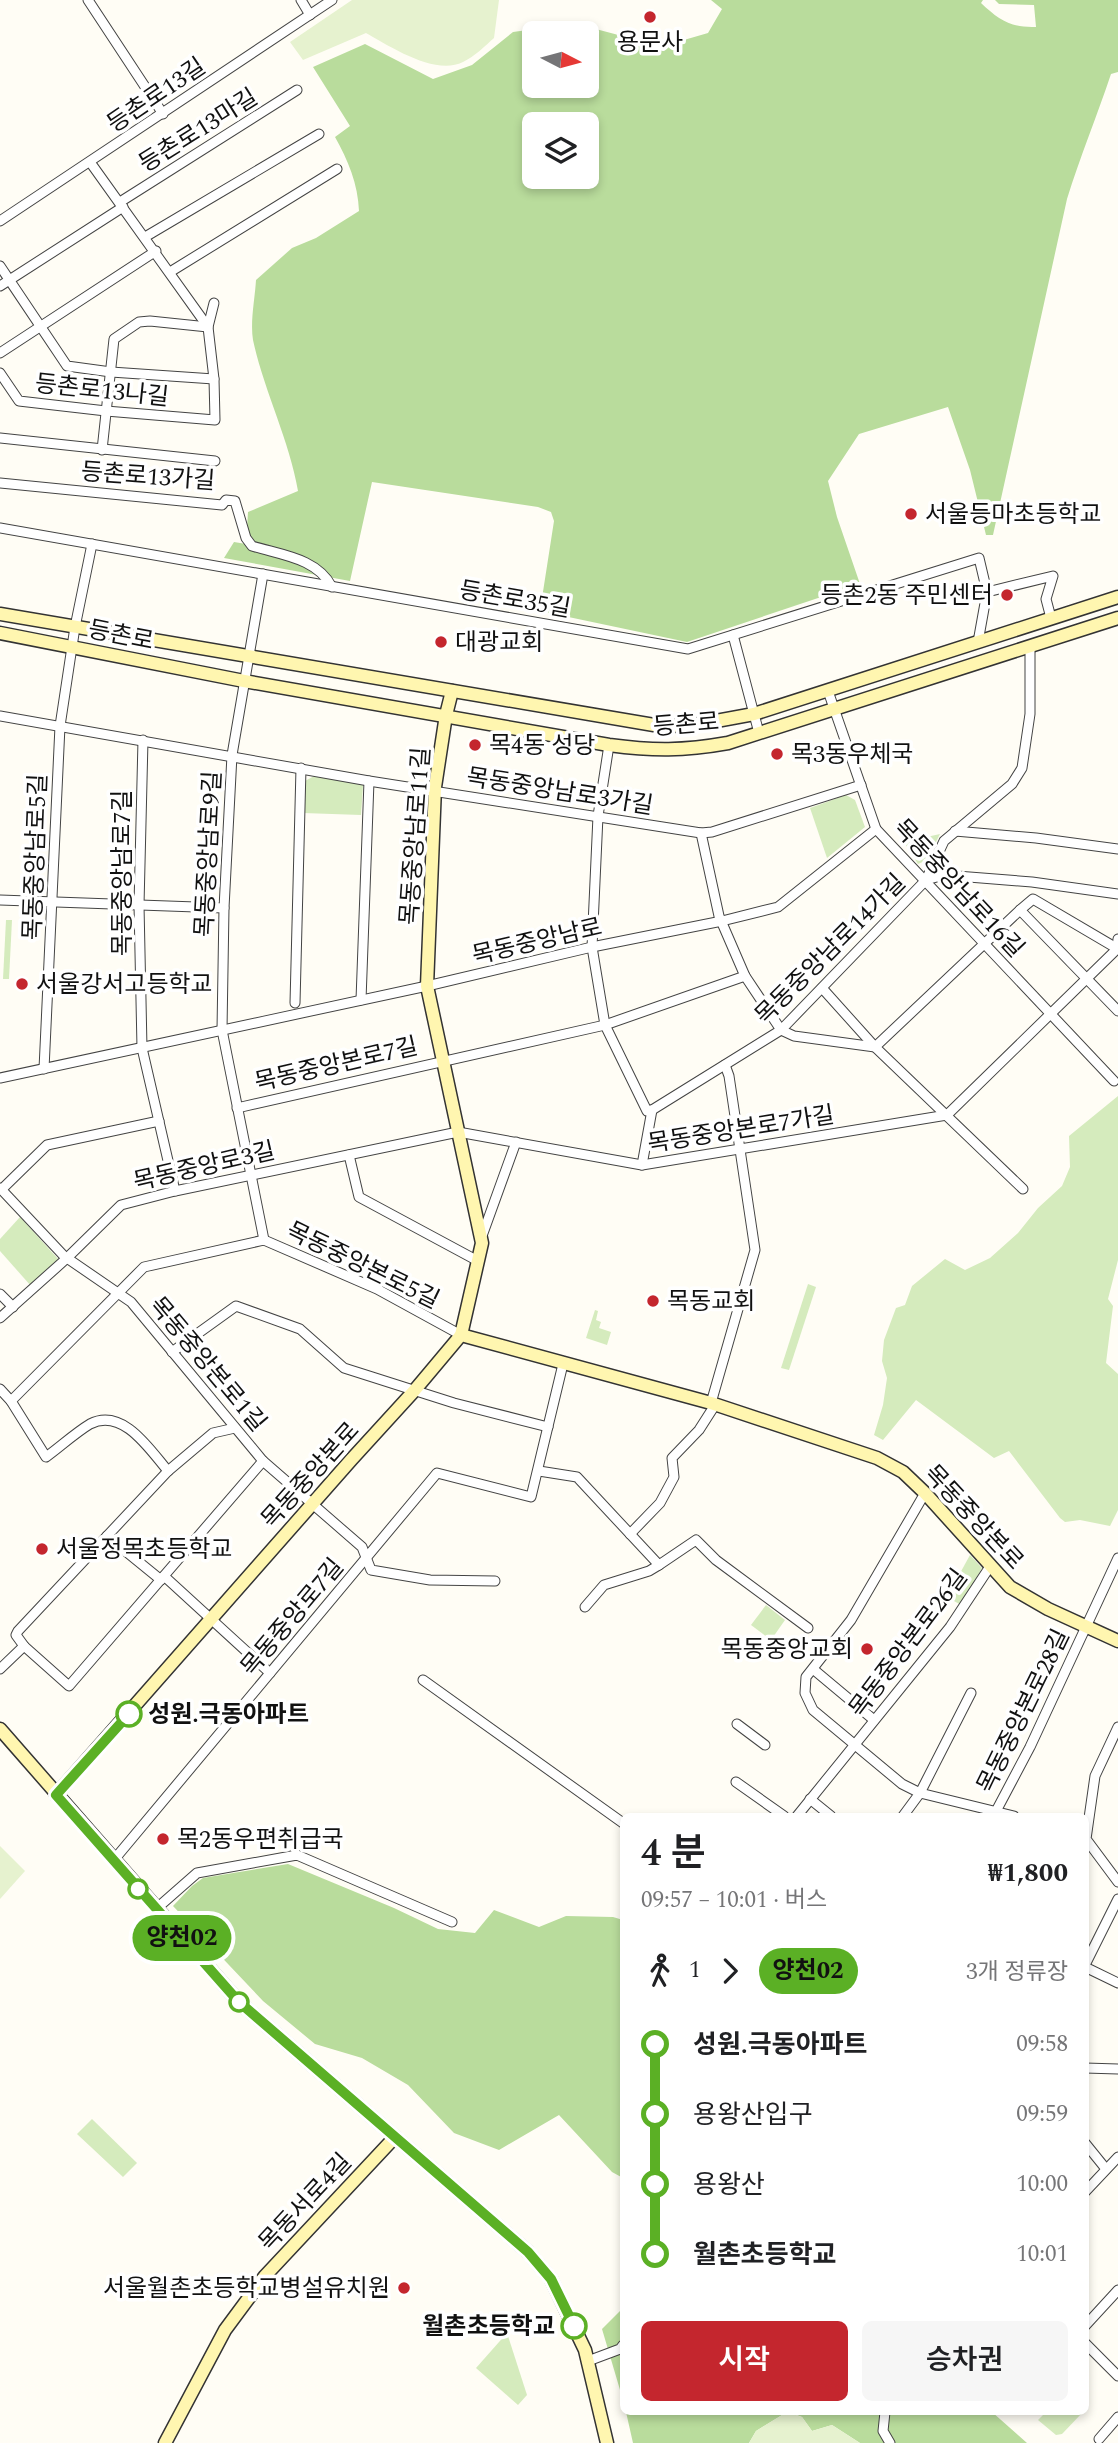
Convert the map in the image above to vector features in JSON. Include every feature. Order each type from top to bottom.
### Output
[{"type":"main road","name":"등촌로","points":[[0,614],[654,725],[689,726],[754,714],[1118,597]]},
{"type":"main road","name":"등촌로","points":[[0,633],[244,681],[609,745],[646,750],[688,750],[728,743],[1118,618]]},
{"type":"main road","name":"목동중앙남로11길","points":[[427,986],[435,791],[452,691]]},
{"type":"main road","name":"목동중앙본로7길","points":[[427,986],[482,1243],[461,1335]]},
{"type":"main road","name":"목동중앙본로","points":[[56,1795],[461,1335],[713,1404],[877,1458],[903,1472],[925,1493],[1021,1596],[1118,1641]]},
{"type":"main road","points":[[0,1729],[238,2001],[528,2252],[544,2270],[585,2350],[607,2443]]},
{"type":"main road","name":"목동서로4길","points":[[165,2443],[225,2330],[265,2276],[395,2137]]},
{"type":"street","points":[[88,0],[163,114]]},
{"type":"street","points":[[301,0],[310,15]]},
{"type":"street","name":"등촌로13길","points":[[0,221],[332,0]]},
{"type":"street","name":"등촌로13마길","points":[[121,204],[297,90]]},
{"type":"street","points":[[145,237],[319,134]]},
{"type":"street","points":[[90,162],[208,327]]},
{"type":"street","points":[[170,272],[337,169]]},
{"type":"street","points":[[0,286],[121,204]]},
{"type":"street","name":"등촌로13나길","points":[[0,353],[156,251]]},
{"type":"street","points":[[0,267],[41,326]]},
{"type":"street","points":[[214,303],[208,327],[214,379]]},
{"type":"street","points":[[102,450],[114,339],[139,322],[208,327]]},
{"type":"street","name":"등촌로13나길","points":[[0,373],[19,401],[215,420],[214,379],[111,372],[67,366],[41,326]]},
{"type":"street","name":"등촌로13가길","points":[[0,438],[215,461]]},
{"type":"street","name":"등촌로13가길","points":[[0,483],[222,505],[226,500],[235,501],[246,538],[252,546],[312,564],[326,575],[332,587]]},
{"type":"street","name":"등촌로35길","points":[[0,528],[688,649],[979,558],[987,592],[978,642]]},
{"type":"street","name":"등촌로","points":[[72,647],[92,544]]},
{"type":"street","points":[[244,681],[263,575]]},
{"type":"street","points":[[987,592],[1053,576],[1046,599],[1051,618]]},
{"type":"street","points":[[733,635],[759,733]]},
{"type":"street","name":"목동중앙남로14가길","points":[[652,1111],[781,1030],[926,880],[944,841],[1012,784],[1022,768],[1030,714],[1030,646]]},
{"type":"street","name":"목동중앙남로5길","points":[[44,1069],[60,726],[72,647]]},
{"type":"street","name":"목동중앙남로9길","points":[[244,681],[232,755],[224,908],[222,1030],[264,1240]]},
{"type":"street","name":"목동중앙남로16길","points":[[828,691],[876,829],[1114,1081]]},
{"type":"street","name":"목동중앙남로3가길","points":[[0,716],[369,781],[701,833],[712,832],[861,785]]},
{"type":"street","name":"목동중앙남로7길","points":[[142,1048],[139,905],[143,740]]},
{"type":"street","points":[[609,745],[598,816],[592,947],[605,1026],[647,1111],[652,1111],[642,1165]]},
{"type":"street","points":[[295,1003],[301,768]]},
{"type":"street","points":[[361,1000],[369,781]]},
{"type":"street","name":"목동중앙남로","points":[[0,1078],[778,907],[876,829]]},
{"type":"street","points":[[955,831],[1118,849]]},
{"type":"street","points":[[701,833],[722,921],[745,976],[781,1030],[794,1036],[875,1047]]},
{"type":"street","points":[[926,880],[944,874],[1032,882],[1118,894]]},
{"type":"street","points":[[875,1047],[1033,899],[1118,946],[947,1115]]},
{"type":"street","points":[[0,900],[224,908]]},
{"type":"street","points":[[1020,910],[1118,1011]]},
{"type":"street","name":"목동중앙본로7길","points":[[237,1108],[605,1026],[745,976]]},
{"type":"street","points":[[822,988],[875,1047],[1023,1189]]},
{"type":"street","points":[[142,1048],[175,1191]]},
{"type":"street","points":[[630,1534],[660,1503],[674,1477],[672,1458],[699,1430],[713,1404],[755,1250],[729,1076],[725,1065]]},
{"type":"street","name":"목동중앙본로7가길","points":[[458,1132],[642,1165],[947,1115]]},
{"type":"street","points":[[1,1189],[47,1145],[159,1121]]},
{"type":"street","name":"목동중앙로3길","points":[[0,1318],[121,1205],[175,1191],[458,1132]]},
{"type":"street","name":"목동중앙본로7길","points":[[481,1238],[516,1142]]},
{"type":"street","points":[[349,1155],[359,1197],[478,1261]]},
{"type":"street","name":"목동중앙본로1길","points":[[1,1189],[67,1258],[131,1302],[263,1461],[362,1547],[365,1559]]},
{"type":"street","name":"목동중앙본로5길","points":[[11,1401],[144,1267],[264,1240],[377,1289],[461,1335]]},
{"type":"street","points":[[0,1294],[13,1307]]},
{"type":"street","points":[[172,1352],[236,1306],[300,1329],[344,1368],[414,1391],[548,1427]]},
{"type":"street","points":[[562,1364],[539,1471],[577,1477],[659,1565]]},
{"type":"street","points":[[0,1389],[11,1401],[46,1458],[91,1424],[103,1420],[116,1422],[133,1430],[168,1471]]},
{"type":"street","points":[[234,1428],[213,1433],[168,1471],[18,1631],[16,1635],[24,1646],[69,1686],[263,1461]]},
{"type":"street","name":"목동중앙로7길","points":[[113,1861],[437,1473],[531,1497],[539,1471]]},
{"type":"street","points":[[854,1744],[813,1710],[805,1693],[806,1678],[851,1620],[925,1493]]},
{"type":"street","points":[[107,1536],[211,1619],[270,1673]]},
{"type":"street","points":[[586,1607],[604,1585],[649,1572],[696,1540],[716,1560],[808,1628]]},
{"type":"street","name":"목동중앙본로28길","points":[[996,1813],[1030,1747],[1118,1558]]},
{"type":"street","points":[[365,1559],[371,1570],[401,1576],[430,1580],[495,1581]]},
{"type":"street","name":"목동중앙본로26길","points":[[799,1813],[950,1627],[991,1565]]},
{"type":"street","points":[[0,1669],[24,1646]]},
{"type":"street","points":[[813,1670],[874,1720]]},
{"type":"street","points":[[423,1680],[620,1821]]},
{"type":"street","points":[[905,1813],[920,1793],[971,1693]]},
{"type":"street","points":[[737,1724],[765,1745]]},
{"type":"street","points":[[1089,1814],[1095,1776],[1118,1727]]},
{"type":"street","name":"목동중앙본로26길","points":[[854,1744],[902,1784],[920,1793]]},
{"type":"street","points":[[736,1782],[780,1813]]},
{"type":"street","name":"목동중앙본로28길","points":[[920,1793],[991,1813]]},
{"type":"street","points":[[810,1799],[827,1813]]},
{"type":"street","points":[[1089,1844],[1118,1882]]},
{"type":"street","points":[[156,1909],[197,1873],[297,1855],[452,1922]]},
{"type":"street","points":[[1089,1958],[1118,1899]]},
{"type":"street","points":[[1089,1968],[1118,1983]]},
{"type":"street","points":[[1089,2068],[1118,2069]]},
{"type":"street","points":[[1089,2148],[1106,2169]]},
{"type":"street","points":[[1089,2188],[1118,2157]]},
{"type":"street","points":[[1089,2322],[1118,2290]]},
{"type":"street","points":[[1089,2347],[1118,2376]]},
{"type":"street","points":[[588,2361],[620,2349]]},
{"type":"street","points":[[885,2415],[883,2431],[890,2443]]},
{"type":"street","points":[[1099,2439],[1118,2417]]},
{"type":"green space","points":[[352,0],[499,0],[494,38],[463,62],[452,65],[427,63],[366,33],[303,60],[290,42]]},
{"type":"green space","points":[[711,0],[983,0],[981,3],[1006,22],[1036,27],[1034,5],[999,4],[995,0],[1118,0],[1118,72],[1111,74],[1067,199],[993,535],[986,535],[970,470],[948,407],[859,434],[828,481],[860,584],[687,642],[540,611],[554,521],[551,512],[538,507],[372,482],[350,581],[224,558],[234,542],[246,544],[248,512],[298,491],[289,453],[253,340],[256,280],[292,248],[316,238],[359,211],[352,172],[335,137],[350,126],[313,67],[365,44],[433,79],[472,65],[513,32],[522,31],[522,98],[599,98],[599,30],[641,41],[677,42],[708,33],[722,9]]},
{"type":"green space","points":[[316,775],[363,785],[361,815],[303,813],[305,781]]},
{"type":"green space","points":[[846,795],[855,800],[865,827],[827,858],[810,808]]},
{"type":"green space","points":[[940,834],[927,860],[918,864],[904,842]]},
{"type":"green space","points":[[6,920],[12,920],[9,979],[3,979]]},
{"type":"green space","points":[[1118,1096],[1118,1260],[1108,1299],[1113,1306],[1106,1363],[1118,1374],[1118,1510],[1110,1526],[1080,1520],[1065,1522],[1009,1451],[994,1458],[916,1400],[883,1440],[874,1435],[883,1405],[887,1378],[882,1361],[884,1340],[896,1308],[905,1305],[912,1286],[945,1259],[965,1270],[990,1258],[1018,1233],[1038,1208],[1062,1186],[1070,1167],[1069,1136]]},
{"type":"green space","points":[[20,1217],[59,1260],[31,1286],[0,1251],[0,1239]]},
{"type":"green space","points":[[808,1284],[816,1287],[789,1370],[781,1368]]},
{"type":"green space","points":[[595,1310],[598,1311],[596,1320],[601,1322],[599,1328],[611,1332],[607,1345],[586,1338]]},
{"type":"green space","points":[[970,1555],[982,1568],[961,1605],[947,1597]]},
{"type":"green space","points":[[766,1605],[785,1620],[771,1640],[751,1625]]},
{"type":"green space","points":[[0,1846],[25,1871],[0,1899]]},
{"type":"green space","points":[[288,1864],[438,1929],[475,1933],[494,1910],[539,1927],[566,1916],[620,1919],[620,2176],[612,2172],[559,2115],[499,2150],[454,2133],[408,2085],[362,2058],[315,2044],[263,2001],[173,1906],[203,1878]]},
{"type":"green space","points":[[92,2119],[137,2163],[123,2177],[77,2134]]},
{"type":"green space","points":[[620,2311],[620,2390],[602,2329]]},
{"type":"green space","points":[[507,2333],[527,2395],[518,2405],[476,2368]]},
{"type":"green space","points":[[627,2415],[782,2415],[756,2431],[749,2443],[633,2443]]},
{"type":"green space","points":[[782,2415],[796,2415],[802,2417],[812,2431],[832,2425],[860,2443],[749,2443],[756,2431]]},
{"type":"green space","points":[[797,2415],[995,2415],[1027,2443],[860,2443],[832,2425],[812,2431],[802,2417]]},
{"type":"green space","points":[[1043,2415],[1080,2415],[1062,2434],[1056,2435],[1038,2420]]},
{"type":"bus line","name":"양천02","points":[[129,1714],[56,1795],[238,2001],[528,2252],[551,2279],[574,2326]]},
{"type":"place","name":"용문사","points":[[650,17]]},
{"type":"place","name":"서울등마초등학교","points":[[911,514]]},
{"type":"place","name":"등촌2동 주민센터","points":[[1007,595]]},
{"type":"place","name":"대광교회","points":[[441,642]]},
{"type":"place","name":"목4동 성당","points":[[475,745]]},
{"type":"place","name":"목3동우체국","points":[[777,754]]},
{"type":"place","name":"서울강서고등학교","points":[[22,984]]},
{"type":"place","name":"목동교회","points":[[653,1301]]},
{"type":"place","name":"서울정목초등학교","points":[[42,1549]]},
{"type":"place","name":"목동중앙교회","points":[[867,1649]]},
{"type":"place","name":"성원.극동아파트","points":[[129,1714]]},
{"type":"place","name":"목2동우편취급국","points":[[163,1839]]},
{"type":"place","name":"서울월촌초등학교병설유치원","points":[[404,2288]]},
{"type":"place","name":"월촌초등학교","points":[[574,2326]]}]
